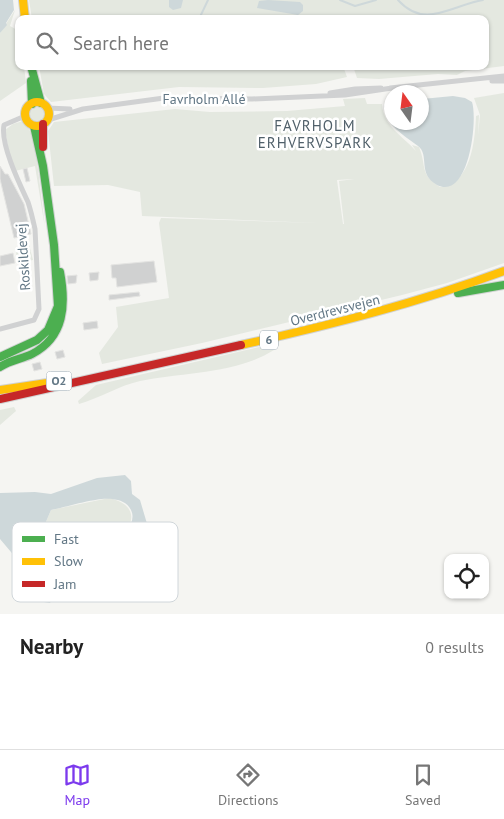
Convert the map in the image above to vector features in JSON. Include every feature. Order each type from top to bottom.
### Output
[{"type":"main road","points":[[23,0],[25,15]]},
{"type":"main road","points":[[31,70],[32,104]]},
{"type":"main road","points":[[32,70],[44,106],[43,166]]},
{"type":"main road","points":[[0,357],[37,340],[48,330],[55,318],[58,295],[54,245],[43,166],[34,126],[28,122],[25,116],[26,109],[32,104],[44,106]]},
{"type":"main road","points":[[34,126],[45,122]]},
{"type":"main road","points":[[0,367],[9,361],[33,354],[44,346],[60,326],[65,299],[54,245]]},
{"type":"main road","name":"Overdrevsvejen","points":[[440,295],[504,271]]},
{"type":"main road","name":"Overdrevsvejen","points":[[0,400],[245,346],[440,295],[502,285]]},
{"type":"main road","name":"Overdrevsvejen","points":[[0,390],[117,373]]},
{"type":"main road","points":[[0,395],[59,381]]},
{"type":"street","name":"Favrholm Allé","points":[[44,106],[83,109],[174,98],[264,99],[325,94],[368,94],[392,88],[474,81],[504,76]]},
{"type":"street","name":"Favrholm Allé","points":[[474,81],[504,81]]},
{"type":"street","name":"Favrholm Allé","points":[[45,122],[83,109]]},
{"type":"street","name":"Roskildevej","points":[[0,329],[34,320],[38,309],[33,216],[10,166],[1,136],[4,125],[25,116]]},
{"type":"shaded area","points":[[0,0],[13,0],[14,10],[6,23],[7,25],[0,33]]},
{"type":"shaded area","points":[[29,0],[504,0],[504,66],[489,68],[489,15],[31,15]]},
{"type":"shaded area","points":[[169,0],[183,0],[181,8],[173,10],[169,7]]},
{"type":"shaded area","points":[[259,1],[300,2],[303,5],[303,11],[298,15],[257,8]]},
{"type":"shaded area","points":[[15,10],[10,26],[15,29],[15,70],[24,70],[26,83],[0,101],[0,33]]},
{"type":"shaded area","points":[[40,70],[344,70],[347,77],[316,84],[263,88],[179,87],[51,102],[44,94]]},
{"type":"shaded area","points":[[354,70],[473,70],[457,75],[438,74],[379,79],[357,78]]},
{"type":"shaded area","points":[[504,93],[504,263],[447,283],[402,295],[202,343],[102,364],[99,353],[118,327],[116,307],[169,298],[159,223],[161,218],[320,223],[142,216],[140,192],[108,185],[54,186],[48,131],[54,122],[175,109],[210,112],[287,111],[345,106],[343,99],[365,98],[367,104],[382,104],[384,130],[394,130],[416,151],[412,145],[419,147],[426,174],[440,187],[450,184],[459,178],[469,160],[476,116],[479,115],[478,135],[480,115],[474,98]],"holes":[[[354,179],[339,181],[344,224],[337,180]]]},
{"type":"shaded area","points":[[453,96],[465,98],[472,102],[474,111],[472,140],[464,171],[457,181],[448,187],[437,185],[431,181],[425,170],[421,150],[398,130],[429,130],[429,98]]},
{"type":"shaded area","points":[[37,106],[43,108],[45,114],[43,120],[37,122],[31,120],[29,114],[31,108]]},
{"type":"shaded area","points":[[23,121],[30,131],[35,144],[45,228],[35,166],[15,171],[11,163],[5,130],[13,124]]},
{"type":"shaded area","points":[[29,244],[33,260],[18,263],[15,247]]},
{"type":"shaded area","points":[[276,343],[274,350],[243,364],[140,381],[79,404],[78,401],[96,385]]},
{"type":"shaded area","points":[[14,407],[16,411],[0,425],[0,410]]},
{"type":"shaded area","points":[[125,475],[131,481],[132,494],[140,500],[147,522],[131,522],[131,510],[125,503],[106,499],[51,510],[46,522],[12,522],[12,553],[0,539],[0,493],[35,492],[51,494],[97,478]]},
{"type":"shaded area","points":[[109,498],[119,501],[126,506],[130,511],[131,518],[130,522],[46,522],[51,510]]},
{"type":"building","points":[[0,166],[5,174],[8,174],[24,204],[31,234],[14,238],[0,179]]},
{"type":"building","points":[[27,168],[30,181],[26,182],[23,169]]},
{"type":"building","points":[[13,253],[15,263],[0,266],[0,256]]},
{"type":"building","points":[[154,261],[157,282],[117,287],[116,278],[112,278],[111,265]]},
{"type":"building","points":[[99,272],[98,280],[90,281],[89,273]]},
{"type":"building","points":[[77,275],[76,283],[68,284],[67,276]]},
{"type":"building","points":[[139,292],[140,296],[109,300],[109,295]]},
{"type":"building","points":[[97,321],[98,328],[84,330],[83,323]]},
{"type":"building","points":[[63,350],[65,357],[57,359],[55,352]]},
{"type":"building","points":[[40,362],[42,369],[34,371],[32,364]]},
{"type":"waterway","points":[[201,15],[208,0]]},
{"type":"waterway","points":[[340,0],[355,6],[376,0]]},
{"type":"waterway","points":[[398,0],[408,9],[429,15],[483,0]]},
{"type":"traffic: fast","points":[[32,70],[41,103]]},
{"type":"traffic: fast","points":[[31,81],[32,104]]},
{"type":"traffic: fast","points":[[0,357],[37,340],[48,330],[58,306],[54,245],[43,166],[34,126]]},
{"type":"traffic: fast","points":[[0,367],[32,354],[51,339],[61,319],[63,296],[60,272]]},
{"type":"traffic: fast","points":[[458,293],[504,285]]},
{"type":"traffic: slow","points":[[23,0],[25,15]]},
{"type":"traffic: slow","points":[[37,102],[45,106],[49,114],[45,122],[37,126],[29,122],[25,114],[29,106],[37,102]]},
{"type":"traffic: slow","points":[[241,345],[374,312],[472,283],[504,271]]},
{"type":"traffic: slow","points":[[0,390],[67,380]]},
{"type":"traffic: jam","points":[[43,124],[43,147]]},
{"type":"traffic: jam","points":[[0,399],[241,345]]},
{"type":"district","name":"FAVRHOLM ERHVERVSPARK","points":[[315,134]]}]
